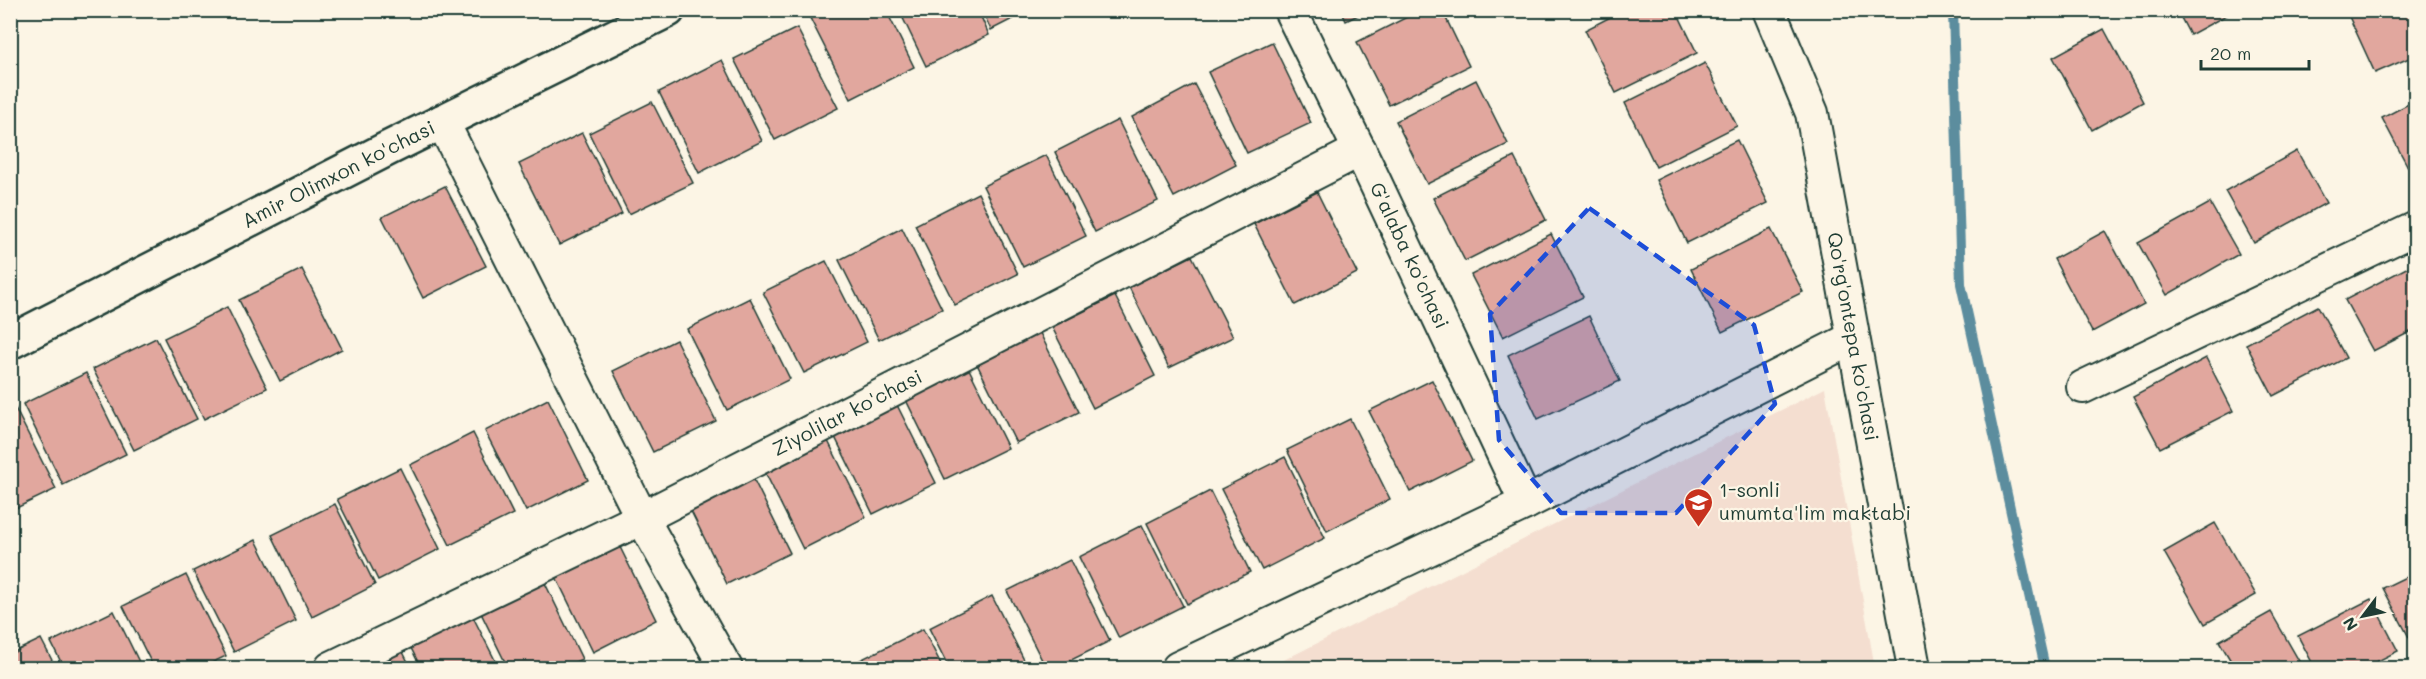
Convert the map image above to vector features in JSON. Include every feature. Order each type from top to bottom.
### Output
[{"type":"street","name":"Amir Olimxon ko'chasi","points":[[10,342],[442,122],[668,10]]},
{"type":"street","name":"G'alaba ko'chasi","points":[[1290,10],[1360,150],[1526,503]]},
{"type":"street","name":"Qo'rg'ontepa ko'chasi","points":[[1769,10],[1812,113],[1914,669]]},
{"type":"street","points":[[442,122],[642,518],[726,669]]},
{"type":"street","name":"Ziyolilar ko'chasi","points":[[331,669],[642,518],[1360,150]]},
{"type":"street","points":[[2084,387],[2415,228]]},
{"type":"street","points":[[1178,669],[1526,503],[1853,339]]},
{"type":"highlighted area","points":[[1589,208],[1754,325],[1775,404],[1676,513],[1561,513],[1499,440],[1490,314]]},
{"type":"shaded area","name":"1-sonli umumta'lim maktabi","points":[[1825,388],[1875,668],[1268,668]]},
{"type":"building","points":[[825,10],[886,10],[914,67],[851,99],[810,18]]},
{"type":"building","points":[[899,10],[978,10],[989,35],[926,66]]},
{"type":"building","points":[[982,10],[1030,10],[991,30]]},
{"type":"building","points":[[1341,10],[1368,10],[1346,21]]},
{"type":"building","points":[[1421,10],[1442,10],[1469,66],[1389,105],[1357,42]]},
{"type":"building","points":[[1624,10],[1676,10],[1697,53],[1616,93],[1585,30]]},
{"type":"building","points":[[2177,10],[2236,10],[2190,35]]},
{"type":"building","points":[[2346,10],[2411,10],[2416,21],[2416,55],[2375,73]]},
{"type":"building","points":[[797,28],[838,108],[775,140],[734,59]]},
{"type":"building","points":[[2104,29],[2143,102],[2092,130],[2053,57]]},
{"type":"building","points":[[1272,42],[1311,123],[1247,153],[1208,72]]},
{"type":"building","points":[[722,60],[762,141],[699,173],[659,92]]},
{"type":"building","points":[[1705,63],[1737,126],[1656,167],[1625,103]]},
{"type":"building","points":[[1476,80],[1508,144],[1427,184],[1396,121]]},
{"type":"building","points":[[1194,84],[1236,165],[1174,197],[1132,117]]},
{"type":"building","points":[[2416,100],[2416,182],[2382,118]]},
{"type":"building","points":[[652,102],[693,183],[629,214],[589,133]]},
{"type":"building","points":[[1118,120],[1158,201],[1095,232],[1055,152]]},
{"type":"building","points":[[582,133],[622,214],[559,245],[519,164]]},
{"type":"building","points":[[1737,140],[1768,203],[1687,243],[1656,180]]},
{"type":"building","points":[[2297,151],[2326,203],[2254,243],[2225,191]]},
{"type":"building","points":[[1046,155],[1086,236],[1023,267],[983,186]]},
{"type":"building","points":[[1514,157],[1546,220],[1465,261],[1433,198]]},
{"type":"building","points":[[445,186],[486,266],[423,298],[382,217]]},
{"type":"building","points":[[1317,192],[1357,273],[1295,305],[1254,224]]},
{"type":"building","points":[[978,193],[1018,274],[955,305],[915,225]]},
{"type":"building","points":[[2210,203],[2239,254],[2167,295],[2138,243]]},
{"type":"building","points":[[902,228],[942,309],[879,340],[839,260]]},
{"type":"building","points":[[1771,229],[1803,292],[1722,332],[1691,269]]},
{"type":"building","points":[[2105,231],[2144,304],[2092,332],[2054,259]]},
{"type":"building","points":[[1551,234],[1583,297],[1503,337],[1471,275]]},
{"type":"building","points":[[1192,256],[1233,337],[1169,368],[1129,287]]},
{"type":"building","points":[[826,261],[867,342],[804,373],[763,292]]},
{"type":"building","points":[[2416,263],[2416,329],[2373,351],[2345,300]]},
{"type":"building","points":[[302,269],[342,349],[280,381],[239,300]]},
{"type":"building","points":[[1115,296],[1155,376],[1093,408],[1052,327]]},
{"type":"building","points":[[750,298],[790,379],[727,410],[687,329]]},
{"type":"building","points":[[2318,306],[2346,358],[2273,396],[2246,344]]},
{"type":"building","points":[[227,307],[267,388],[204,419],[164,338]]},
{"type":"building","points":[[1589,316],[1620,381],[1538,419],[1508,355]]},
{"type":"building","points":[[1039,331],[1079,412],[1016,443],[976,362]]},
{"type":"building","points":[[156,338],[197,419],[134,450],[93,369]]},
{"type":"building","points":[[676,340],[716,421],[653,452],[613,371]]},
{"type":"building","points":[[2206,358],[2233,411],[2160,448],[2133,397]]},
{"type":"building","points":[[968,367],[1008,448],[945,479],[905,398]]},
{"type":"building","points":[[86,373],[126,454],[63,485],[23,404]]},
{"type":"building","points":[[1432,380],[1472,461],[1410,492],[1369,411]]},
{"type":"building","points":[[548,399],[588,480],[526,511],[485,431]]},
{"type":"building","points":[[895,401],[936,483],[873,514],[833,433]]},
{"type":"building","points":[[15,408],[56,489],[10,511],[10,411]]},
{"type":"building","points":[[1350,419],[1390,499],[1327,531],[1287,450]]},
{"type":"building","points":[[473,433],[513,514],[450,545],[410,465]]},
{"type":"building","points":[[826,437],[866,517],[803,549],[763,468]]},
{"type":"building","points":[[1285,457],[1325,538],[1262,570],[1221,489]]},
{"type":"building","points":[[400,468],[440,549],[378,580],[337,499]]},
{"type":"building","points":[[750,472],[790,553],[727,584],[687,503]]},
{"type":"building","points":[[1210,491],[1250,572],[1187,604],[1147,523]]},
{"type":"building","points":[[335,504],[375,585],[312,617],[272,535]]},
{"type":"building","points":[[2215,523],[2256,595],[2205,624],[2164,552]]},
{"type":"building","points":[[1142,525],[1183,606],[1119,638],[1079,557]]},
{"type":"building","points":[[616,539],[656,620],[593,652],[553,571]]},
{"type":"building","points":[[256,540],[296,621],[234,652],[193,571]]},
{"type":"building","points":[[1070,560],[1110,641],[1055,668],[1046,668],[1007,591]]},
{"type":"building","points":[[2416,572],[2416,638],[2411,641],[2383,588]]},
{"type":"building","points":[[186,575],[226,656],[201,668],[154,668],[123,606]]},
{"type":"building","points":[[542,577],[582,659],[562,668],[508,668],[479,609]]},
{"type":"building","points":[[992,596],[1028,668],[949,668],[929,628]]},
{"type":"building","points":[[2371,599],[2398,651],[2364,668],[2315,668],[2298,636]]},
{"type":"building","points":[[114,611],[142,668],[64,668],[51,642]]},
{"type":"building","points":[[470,611],[499,668],[421,668],[408,642]]},
{"type":"building","points":[[2271,612],[2303,668],[2235,668],[2219,641]]},
{"type":"building","points":[[923,629],[943,668],[864,668],[860,660]]},
{"type":"building","points":[[41,639],[56,668],[10,668],[10,654]]},
{"type":"building","points":[[400,646],[411,668],[355,668]]},
{"type":"waterway","points":[[1953,10],[1961,284],[2045,668]]},
{"type":"place","name":"1-sonli umumta'lim maktabi","points":[[1698,528]]}]
